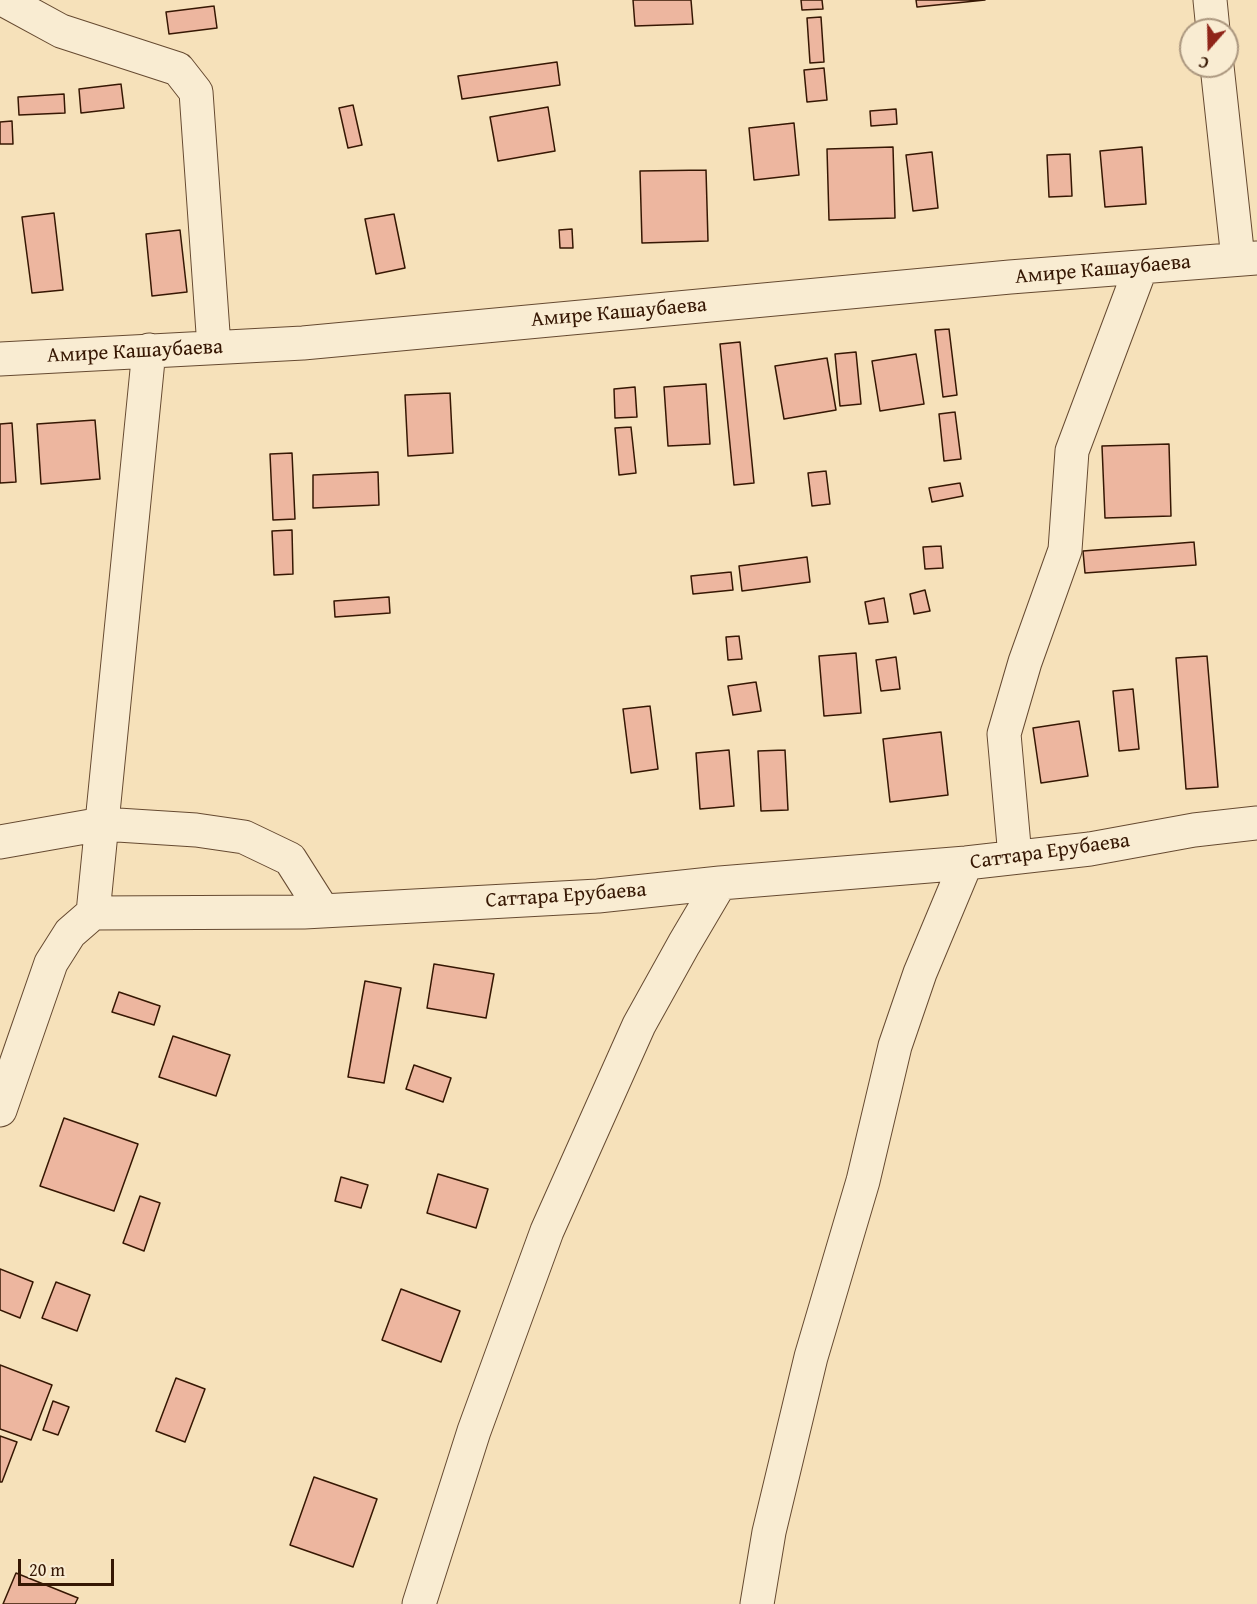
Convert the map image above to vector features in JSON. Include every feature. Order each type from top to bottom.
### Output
[{"type":"street","points":[[4,0],[61,31],[177,69],[196,92],[214,347]]},
{"type":"street","points":[[1210,0],[1212,18]]},
{"type":"street","points":[[1219,78],[1249,265]]},
{"type":"street","name":"Амире Кашаубаева","points":[[0,359],[303,343],[986,279],[1141,267],[1249,265]]},
{"type":"street","points":[[1015,857],[1004,734],[1025,662],[1065,550],[1071,450],[1141,267]]},
{"type":"street","points":[[0,1110],[51,963],[70,933],[93,913],[149,350]]},
{"type":"street","name":"Саттара Ерубаева","points":[[93,913],[323,911],[598,896],[720,883],[966,863],[1090,849],[1194,830],[1257,823]]},
{"type":"street","points":[[0,842],[102,824],[196,830],[244,837],[290,859],[323,911]]},
{"type":"street","points":[[757,1604],[769,1532],[811,1357],[863,1181],[895,1046],[920,973],[966,863]]},
{"type":"street","points":[[419,1604],[474,1431],[547,1231],[639,1025],[720,883]]},
{"type":"building","points":[[633,0],[691,0],[693,24],[635,26]]},
{"type":"building","points":[[801,0],[822,0],[823,9],[802,10]]},
{"type":"building","points":[[916,0],[985,0],[917,7]]},
{"type":"building","points":[[214,6],[217,28],[169,34],[166,12]]},
{"type":"building","points":[[821,17],[824,62],[810,63],[807,18]]},
{"type":"building","points":[[557,62],[560,85],[462,99],[458,76]]},
{"type":"building","points":[[824,68],[827,100],[807,102],[804,70]]},
{"type":"building","points":[[121,84],[124,108],[81,113],[79,89]]},
{"type":"building","points":[[64,94],[65,113],[19,115],[18,97]]},
{"type":"building","points":[[353,105],[362,145],[348,148],[339,108]]},
{"type":"building","points":[[548,107],[555,151],[498,161],[490,117]]},
{"type":"building","points":[[896,109],[897,124],[871,126],[870,111]]},
{"type":"building","points":[[12,121],[13,144],[0,144],[0,122]]},
{"type":"building","points":[[794,123],[799,175],[754,180],[749,128]]},
{"type":"building","points":[[893,147],[895,218],[829,220],[827,149]]},
{"type":"building","points":[[1142,147],[1146,204],[1105,207],[1100,151]]},
{"type":"building","points":[[932,152],[938,208],[913,211],[906,155]]},
{"type":"building","points":[[1070,154],[1072,196],[1049,197],[1047,155]]},
{"type":"building","points":[[706,170],[708,241],[642,243],[640,171]]},
{"type":"building","points":[[54,213],[63,290],[32,293],[22,217]]},
{"type":"building","points":[[394,214],[405,268],[376,274],[365,219]]},
{"type":"building","points":[[572,229],[573,248],[560,248],[559,230]]},
{"type":"building","points":[[180,230],[187,292],[152,296],[146,234]]},
{"type":"building","points":[[949,329],[957,395],[943,397],[935,330]]},
{"type":"building","points":[[740,342],[754,483],[734,485],[720,344]]},
{"type":"building","points":[[856,352],[861,404],[840,406],[835,354]]},
{"type":"building","points":[[916,354],[924,404],[880,411],[872,361]]},
{"type":"building","points":[[827,358],[836,410],[784,419],[775,366]]},
{"type":"building","points":[[706,384],[710,444],[668,446],[664,387]]},
{"type":"building","points":[[635,387],[637,417],[615,418],[614,389]]},
{"type":"building","points":[[450,393],[453,453],[408,456],[405,395]]},
{"type":"building","points":[[955,412],[961,459],[944,461],[939,414]]},
{"type":"building","points":[[95,420],[100,479],[41,484],[37,424]]},
{"type":"building","points":[[12,423],[16,482],[0,483],[0,424]]},
{"type":"building","points":[[631,427],[636,473],[619,475],[615,428]]},
{"type":"building","points":[[1169,444],[1171,516],[1105,518],[1102,446]]},
{"type":"building","points":[[292,453],[295,519],[273,520],[270,454]]},
{"type":"building","points":[[826,471],[830,504],[812,506],[808,473]]},
{"type":"building","points":[[378,472],[379,505],[313,508],[313,475]]},
{"type":"building","points":[[960,483],[963,496],[932,502],[929,488]]},
{"type":"building","points":[[292,530],[293,574],[274,575],[272,531]]},
{"type":"building","points":[[1194,542],[1196,565],[1085,573],[1083,551]]},
{"type":"building","points":[[941,546],[943,568],[925,569],[923,547]]},
{"type":"building","points":[[807,557],[810,582],[742,591],[739,566]]},
{"type":"building","points":[[731,572],[733,590],[693,594],[691,576]]},
{"type":"building","points":[[925,590],[930,611],[914,614],[910,594]]},
{"type":"building","points":[[389,597],[390,613],[335,617],[334,601]]},
{"type":"building","points":[[884,598],[888,622],[869,624],[865,602]]},
{"type":"building","points":[[739,636],[742,659],[728,660],[726,637]]},
{"type":"building","points":[[856,653],[861,713],[824,716],[819,656]]},
{"type":"building","points":[[1207,656],[1218,787],[1186,789],[1176,658]]},
{"type":"building","points":[[896,657],[900,689],[881,691],[876,660]]},
{"type":"building","points":[[756,682],[761,711],[733,715],[728,686]]},
{"type":"building","points":[[1133,689],[1139,749],[1119,751],[1113,691]]},
{"type":"building","points":[[650,706],[658,769],[631,773],[623,709]]},
{"type":"building","points":[[1079,721],[1088,776],[1041,783],[1033,728]]},
{"type":"building","points":[[941,732],[948,795],[890,802],[883,739]]},
{"type":"building","points":[[729,750],[734,806],[700,809],[696,753]]},
{"type":"building","points":[[785,750],[788,810],[761,811],[758,751]]},
{"type":"building","points":[[434,964],[494,974],[486,1018],[427,1008]]},
{"type":"building","points":[[365,981],[401,988],[384,1083],[348,1077]]},
{"type":"building","points":[[119,992],[160,1006],[154,1025],[112,1012]]},
{"type":"building","points":[[173,1036],[230,1055],[216,1096],[159,1077]]},
{"type":"building","points":[[414,1065],[451,1078],[443,1102],[406,1089]]},
{"type":"building","points":[[64,1118],[138,1144],[114,1211],[40,1186]]},
{"type":"building","points":[[438,1174],[488,1189],[476,1228],[427,1213]]},
{"type":"building","points":[[341,1177],[368,1185],[361,1208],[335,1201]]},
{"type":"building","points":[[140,1196],[160,1203],[144,1251],[123,1243]]},
{"type":"building","points":[[0,1269],[33,1282],[20,1318],[0,1310]]},
{"type":"building","points":[[56,1282],[90,1295],[77,1331],[42,1318]]},
{"type":"building","points":[[401,1289],[460,1311],[441,1362],[382,1340]]},
{"type":"building","points":[[0,1365],[52,1385],[31,1440],[0,1429]]},
{"type":"building","points":[[176,1378],[205,1389],[185,1442],[156,1431]]},
{"type":"building","points":[[53,1401],[69,1407],[58,1435],[43,1430]]},
{"type":"building","points":[[0,1436],[17,1442],[2,1482],[0,1482]]},
{"type":"building","points":[[314,1477],[377,1499],[353,1567],[290,1545]]},
{"type":"building","points":[[16,1573],[78,1598],[75,1604],[3,1604]]}]
